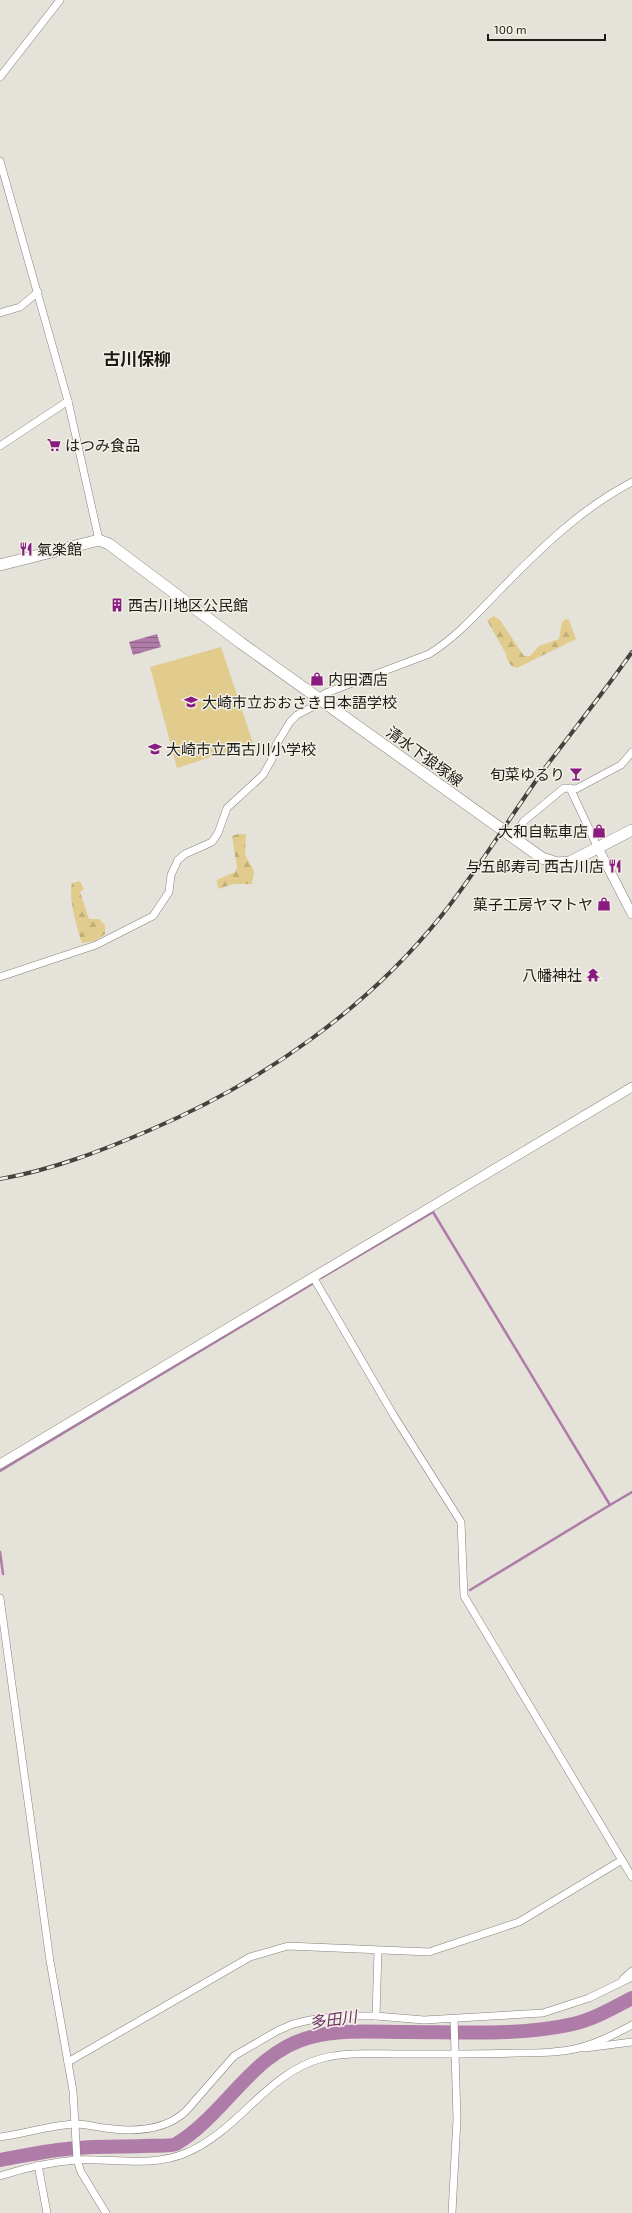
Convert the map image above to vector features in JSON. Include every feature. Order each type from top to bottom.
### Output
[{"type":"main road","points":[[0,565],[99,540]]},
{"type":"main road","name":"清水下狼塚線","points":[[99,540],[110,544],[127,556],[241,643],[542,858],[557,863],[570,862],[632,830]]},
{"type":"street","points":[[0,77],[60,0]]},
{"type":"street","points":[[0,161],[68,401],[99,540]]},
{"type":"street","points":[[0,313],[20,307],[38,292]]},
{"type":"street","points":[[0,446],[68,401]]},
{"type":"street","points":[[0,977],[96,945],[153,916],[169,892],[171,875],[178,860],[186,854],[212,842],[218,832],[227,808],[263,775],[272,759],[276,745],[290,722],[297,715],[318,704],[318,698],[326,693],[429,654],[437,649],[472,619],[557,534],[579,515],[632,482]]},
{"type":"street","points":[[512,837],[524,821],[564,788],[576,789],[621,765],[632,752]]},
{"type":"street","points":[[570,788],[598,848],[632,914]]},
{"type":"street","points":[[0,1464],[632,1087]]},
{"type":"street","points":[[313,1277],[394,1416],[461,1522],[464,1596],[632,1877]]},
{"type":"street","points":[[0,1598],[50,1961],[73,2090],[77,2158],[81,2172],[106,2213]]},
{"type":"street","points":[[68,2062],[250,1957],[262,1952],[288,1946],[428,1952],[519,1922],[622,1860]]},
{"type":"street","points":[[376,2016],[378,1951]]},
{"type":"street","points":[[613,1987],[632,1971]]},
{"type":"street","points":[[0,2137],[76,2126],[108,2129],[134,2129],[155,2128],[164,2125],[179,2118],[234,2056],[277,2031],[293,2024],[325,2017],[376,2016],[455,2022],[543,2013],[568,2007],[632,1977]]},
{"type":"street","points":[[452,2213],[457,2119],[455,2022]]},
{"type":"street","points":[[579,2048],[611,2037],[632,2025]]},
{"type":"street","points":[[0,2176],[38,2165],[77,2158],[146,2162],[170,2159],[187,2153],[214,2137],[279,2080],[304,2065],[323,2058],[357,2054],[456,2051],[543,2052],[579,2048],[589,2049],[632,2042]]},
{"type":"street","points":[[38,2165],[46,2213]]},
{"type":"green space","points":[[494,616],[500,620],[524,656],[530,656],[539,646],[559,639],[562,622],[566,619],[569,620],[576,639],[517,668],[512,666],[508,661],[506,654],[487,620]]},
{"type":"green space","points":[[221,647],[253,743],[177,768],[150,667]]},
{"type":"green space","points":[[246,834],[245,855],[254,871],[252,884],[233,884],[218,889],[217,880],[235,872],[237,867],[232,836]]},
{"type":"green space","points":[[80,881],[84,889],[80,892],[89,919],[99,919],[105,925],[105,934],[95,941],[82,943],[71,896],[72,883]]},
{"type":"shaded area","points":[[157,634],[161,647],[133,655],[129,642]]},
{"type":"waterway","points":[[321,1278],[433,1212],[610,1505],[632,1492]]},
{"type":"waterway","points":[[0,1471],[312,1284]]},
{"type":"waterway","points":[[470,1590],[610,1505]]},
{"type":"waterway","points":[[0,1552],[3,1574]]},
{"type":"waterway","name":"多田川","points":[[0,2160],[42,2152],[76,2148],[165,2146],[176,2144],[210,2117],[240,2085],[272,2056],[290,2045],[311,2037],[323,2034],[358,2032],[511,2032],[553,2028],[581,2022],[603,2013],[632,1998]]},
{"type":"railway","points":[[0,1179],[76,1159],[132,1138],[192,1111],[232,1090],[271,1066],[345,1013],[380,982],[412,950],[442,915],[469,879],[545,768],[632,652]]},
{"type":"place","name":"はつみ食品","points":[[54,445]]},
{"type":"place","name":"氣楽館","points":[[26,549]]},
{"type":"place","name":"西古川地区公民館","points":[[117,605]]},
{"type":"place","name":"内田酒店","points":[[317,679]]},
{"type":"place","name":"大崎市立おおさき日本語学校","points":[[191,702]]},
{"type":"place","name":"大崎市立西古川小学校","points":[[155,749]]},
{"type":"place","name":"旬菜ゆるり","points":[[576,774]]},
{"type":"place","name":"大和自転車店","points":[[599,831]]},
{"type":"place","name":"与五郎寿司 西古川店","points":[[615,866]]},
{"type":"place","name":"菓子工房ヤマトヤ","points":[[604,904]]},
{"type":"place","name":"八幡神社","points":[[593,975]]},
{"type":"district","name":"古川保柳","points":[[137,358]]}]
